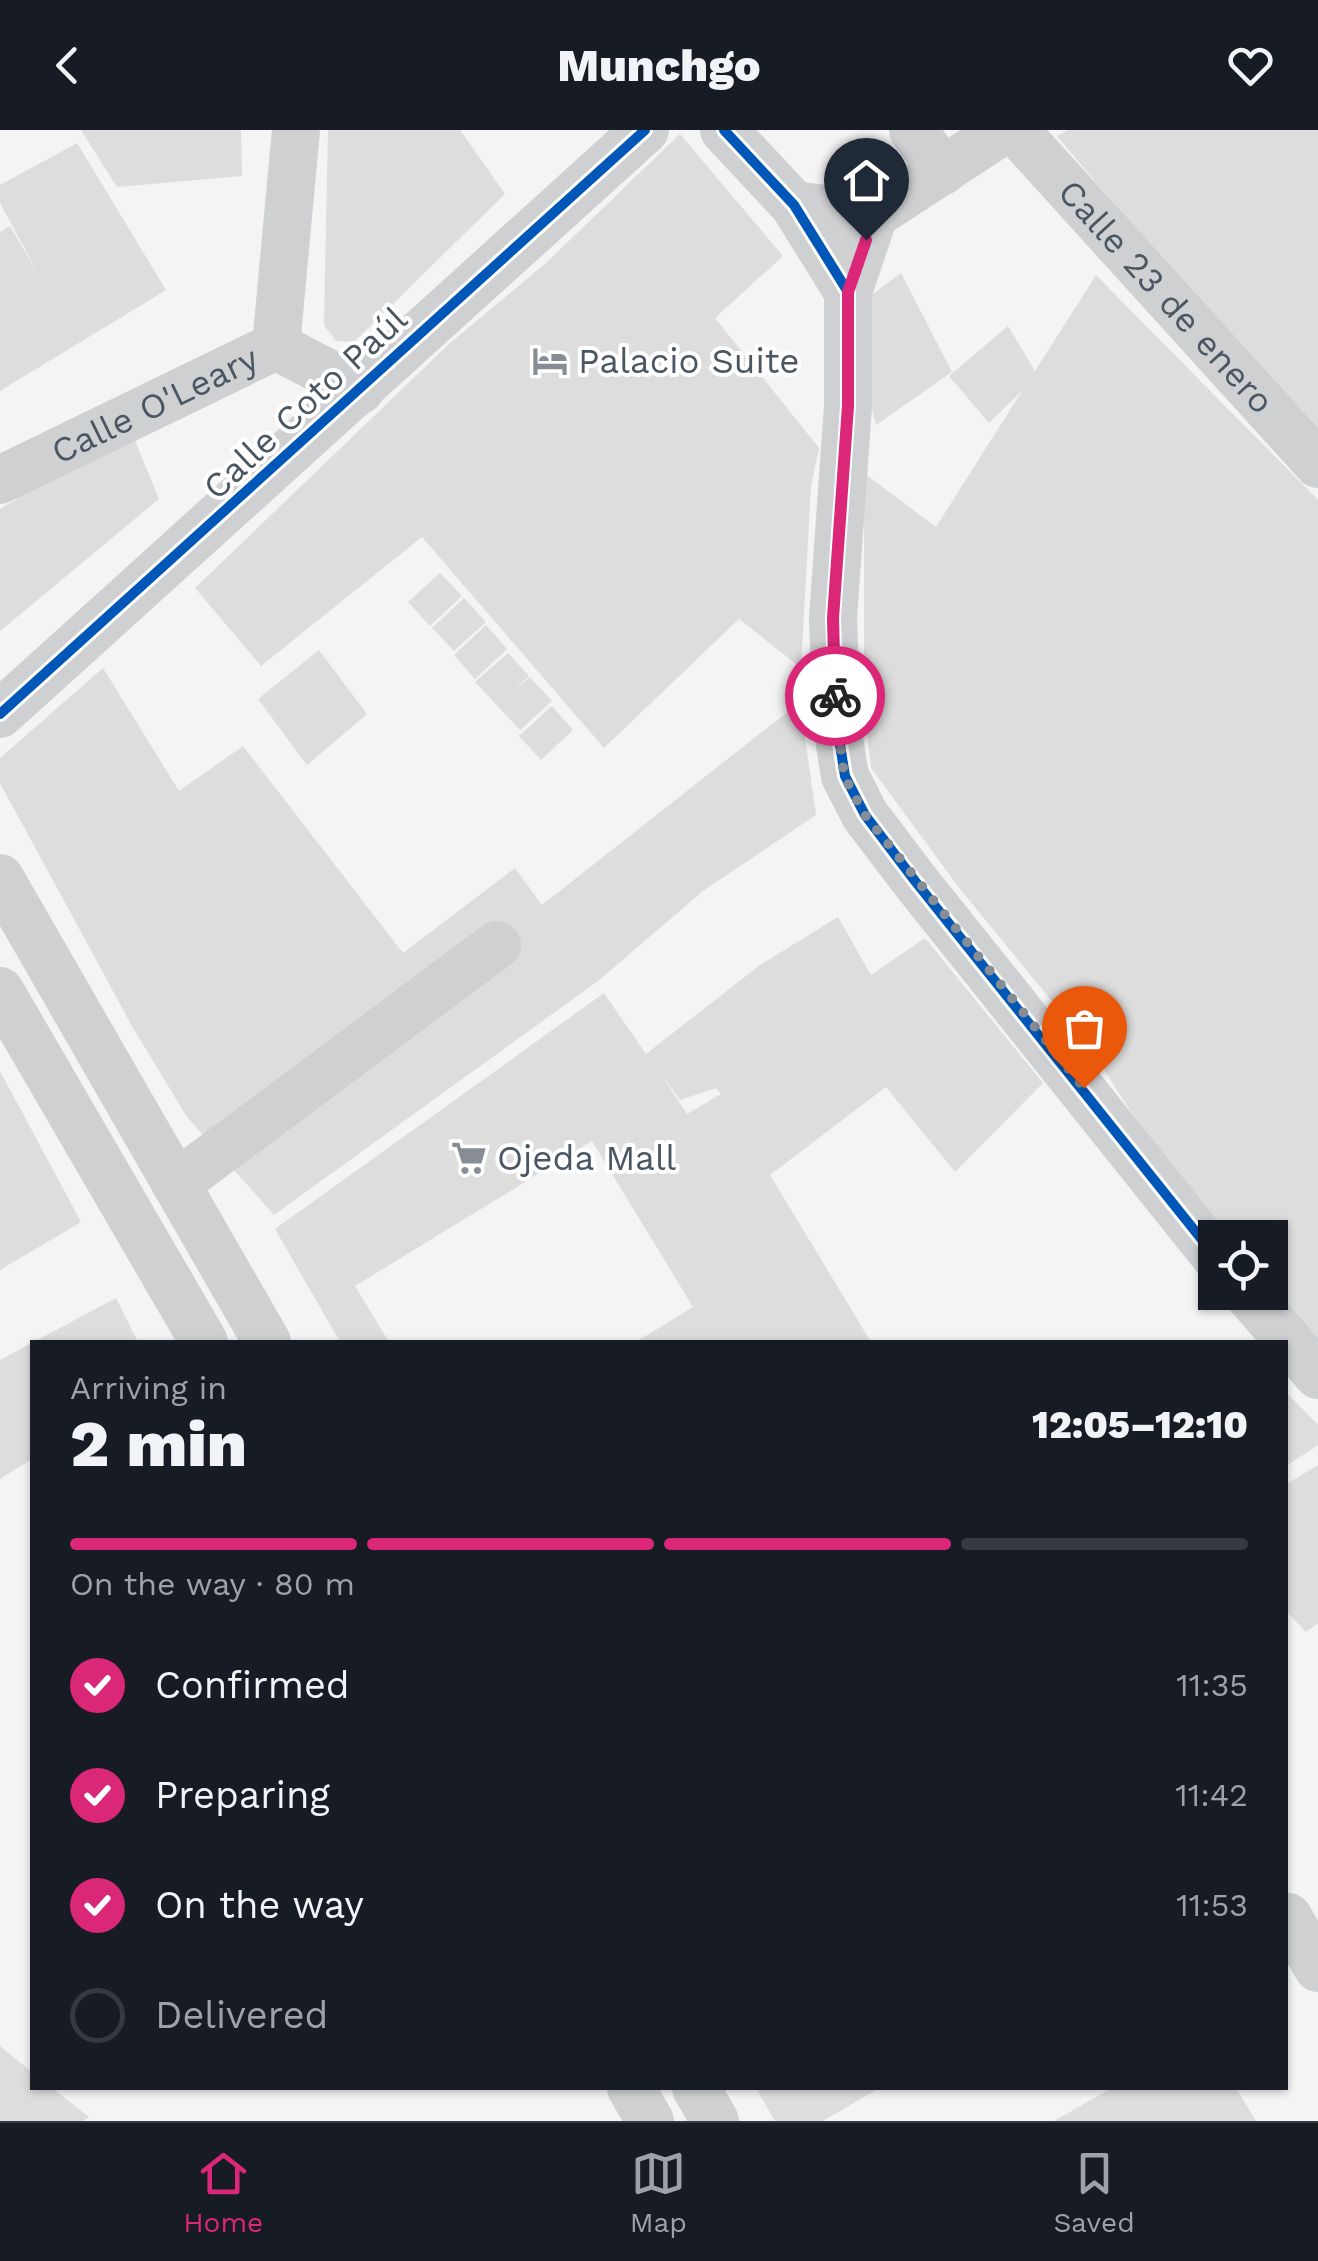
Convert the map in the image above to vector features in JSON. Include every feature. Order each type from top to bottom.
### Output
[{"type":"street","name":"Calle O'Leary","points":[[0,480],[276,346],[296,130]]},
{"type":"street","name":"Calle Coto Paúl","points":[[0,714],[645,130]]},
{"type":"street","points":[[724,130],[794,205],[848,292]]},
{"type":"street","points":[[913,130],[943,171]]},
{"type":"street","points":[[1004,130],[874,215],[848,292],[848,406],[833,618],[836,726],[844,776],[865,815],[905,868],[1198,1235]]},
{"type":"street","name":"Calle 23 de enero","points":[[1015,130],[1318,464]]},
{"type":"street","points":[[794,205],[874,215]]},
{"type":"street","points":[[276,346],[360,390]]},
{"type":"street","points":[[0,878],[266,1340]]},
{"type":"street","points":[[176,1184],[496,944]]},
{"type":"street","points":[[0,991],[203,1340]]},
{"type":"street","points":[[1262,1310],[1318,1374]]},
{"type":"street","points":[[1288,1917],[1318,1968]]},
{"type":"street","points":[[632,2090],[650,2121]]},
{"type":"street","points":[[697,2090],[715,2121]]},
{"type":"building","points":[[81,130],[241,130],[242,176],[117,187]]},
{"type":"building","points":[[328,130],[460,130],[505,194],[354,342],[336,341],[324,325]]},
{"type":"building","points":[[1068,130],[1318,130],[1318,430],[1195,301],[1057,136]]},
{"type":"building","points":[[680,134],[783,256],[715,318],[819,448],[811,486],[801,668],[739,619],[604,748],[422,537],[261,666],[195,588],[449,344],[547,262]]},
{"type":"building","points":[[77,143],[166,290],[0,391],[0,232],[10,226],[40,277],[0,203],[0,185]]},
{"type":"building","points":[[901,273],[952,372],[876,425],[870,401],[866,299]]},
{"type":"building","points":[[1096,275],[1318,500],[1318,1343],[1288,1305],[1288,1220],[1211,1220],[1139,1124],[1087,1044],[960,889],[871,768],[864,705],[864,473],[936,527],[1022,391],[989,423],[949,376],[1008,326],[1035,371]]},
{"type":"building","points":[[131,431],[159,499],[0,631],[0,509]]},
{"type":"building","points":[[440,573],[462,596],[430,626],[408,602]]},
{"type":"building","points":[[464,598],[486,622],[454,651],[432,628]]},
{"type":"building","points":[[486,625],[507,649],[475,679],[454,655]]},
{"type":"building","points":[[319,650],[367,714],[307,765],[258,699]]},
{"type":"building","points":[[508,653],[529,676],[513,691],[530,677],[552,701],[520,730],[475,682]]},
{"type":"building","points":[[103,668],[179,791],[243,746],[403,953],[515,868],[542,905],[800,702],[816,815],[703,891],[598,981],[274,1215],[187,1117],[133,1028],[0,783],[0,758]]},
{"type":"building","points":[[552,706],[573,730],[541,760],[519,736]]},
{"type":"building","points":[[838,917],[871,975],[925,938],[1043,1083],[955,1172],[886,1087],[770,1175],[870,1340],[639,1340],[693,1307],[592,1141],[355,1286],[388,1340],[339,1340],[275,1229],[604,993],[646,1054],[760,965]],"holes":[[[661,1074],[680,1100],[716,1088],[721,1094],[687,1114]]]},
{"type":"building","points":[[0,1071],[81,1222],[0,1270]]},
{"type":"building","points":[[116,1298],[137,1340],[38,1340]]},
{"type":"building","points":[[30,1344],[30,1460],[0,1479],[0,1360]]},
{"type":"building","points":[[1288,1394],[1318,1425],[1318,1445],[1288,1465]]},
{"type":"building","points":[[1318,1465],[1318,1623],[1306,1632],[1288,1613],[1288,1483]]},
{"type":"building","points":[[0,2046],[30,2070],[30,2090],[55,2090],[89,2117],[83,2121],[0,2121]]},
{"type":"building","points":[[757,2090],[876,2090],[823,2121],[775,2121]]},
{"type":"building","points":[[1108,2090],[1237,2090],[1256,2121],[1054,2121]]},
{"type":"cycle path","points":[[0,714],[645,130]]},
{"type":"cycle path","points":[[724,130],[794,205],[848,292],[848,406],[833,618],[837,726],[845,776],[865,815],[915,881],[1198,1235]]},
{"type":"way so far","points":[[835,696],[844,776],[865,815],[985,970],[1084,1088]]},
{"type":"place","name":"Palacio Suite","points":[[550,361]]},
{"type":"place","name":"Ojeda Mall","points":[[469,1158]]},
{"type":"route","points":[[835,696],[833,618],[848,406],[846,313],[848,292],[866,240]]}]
